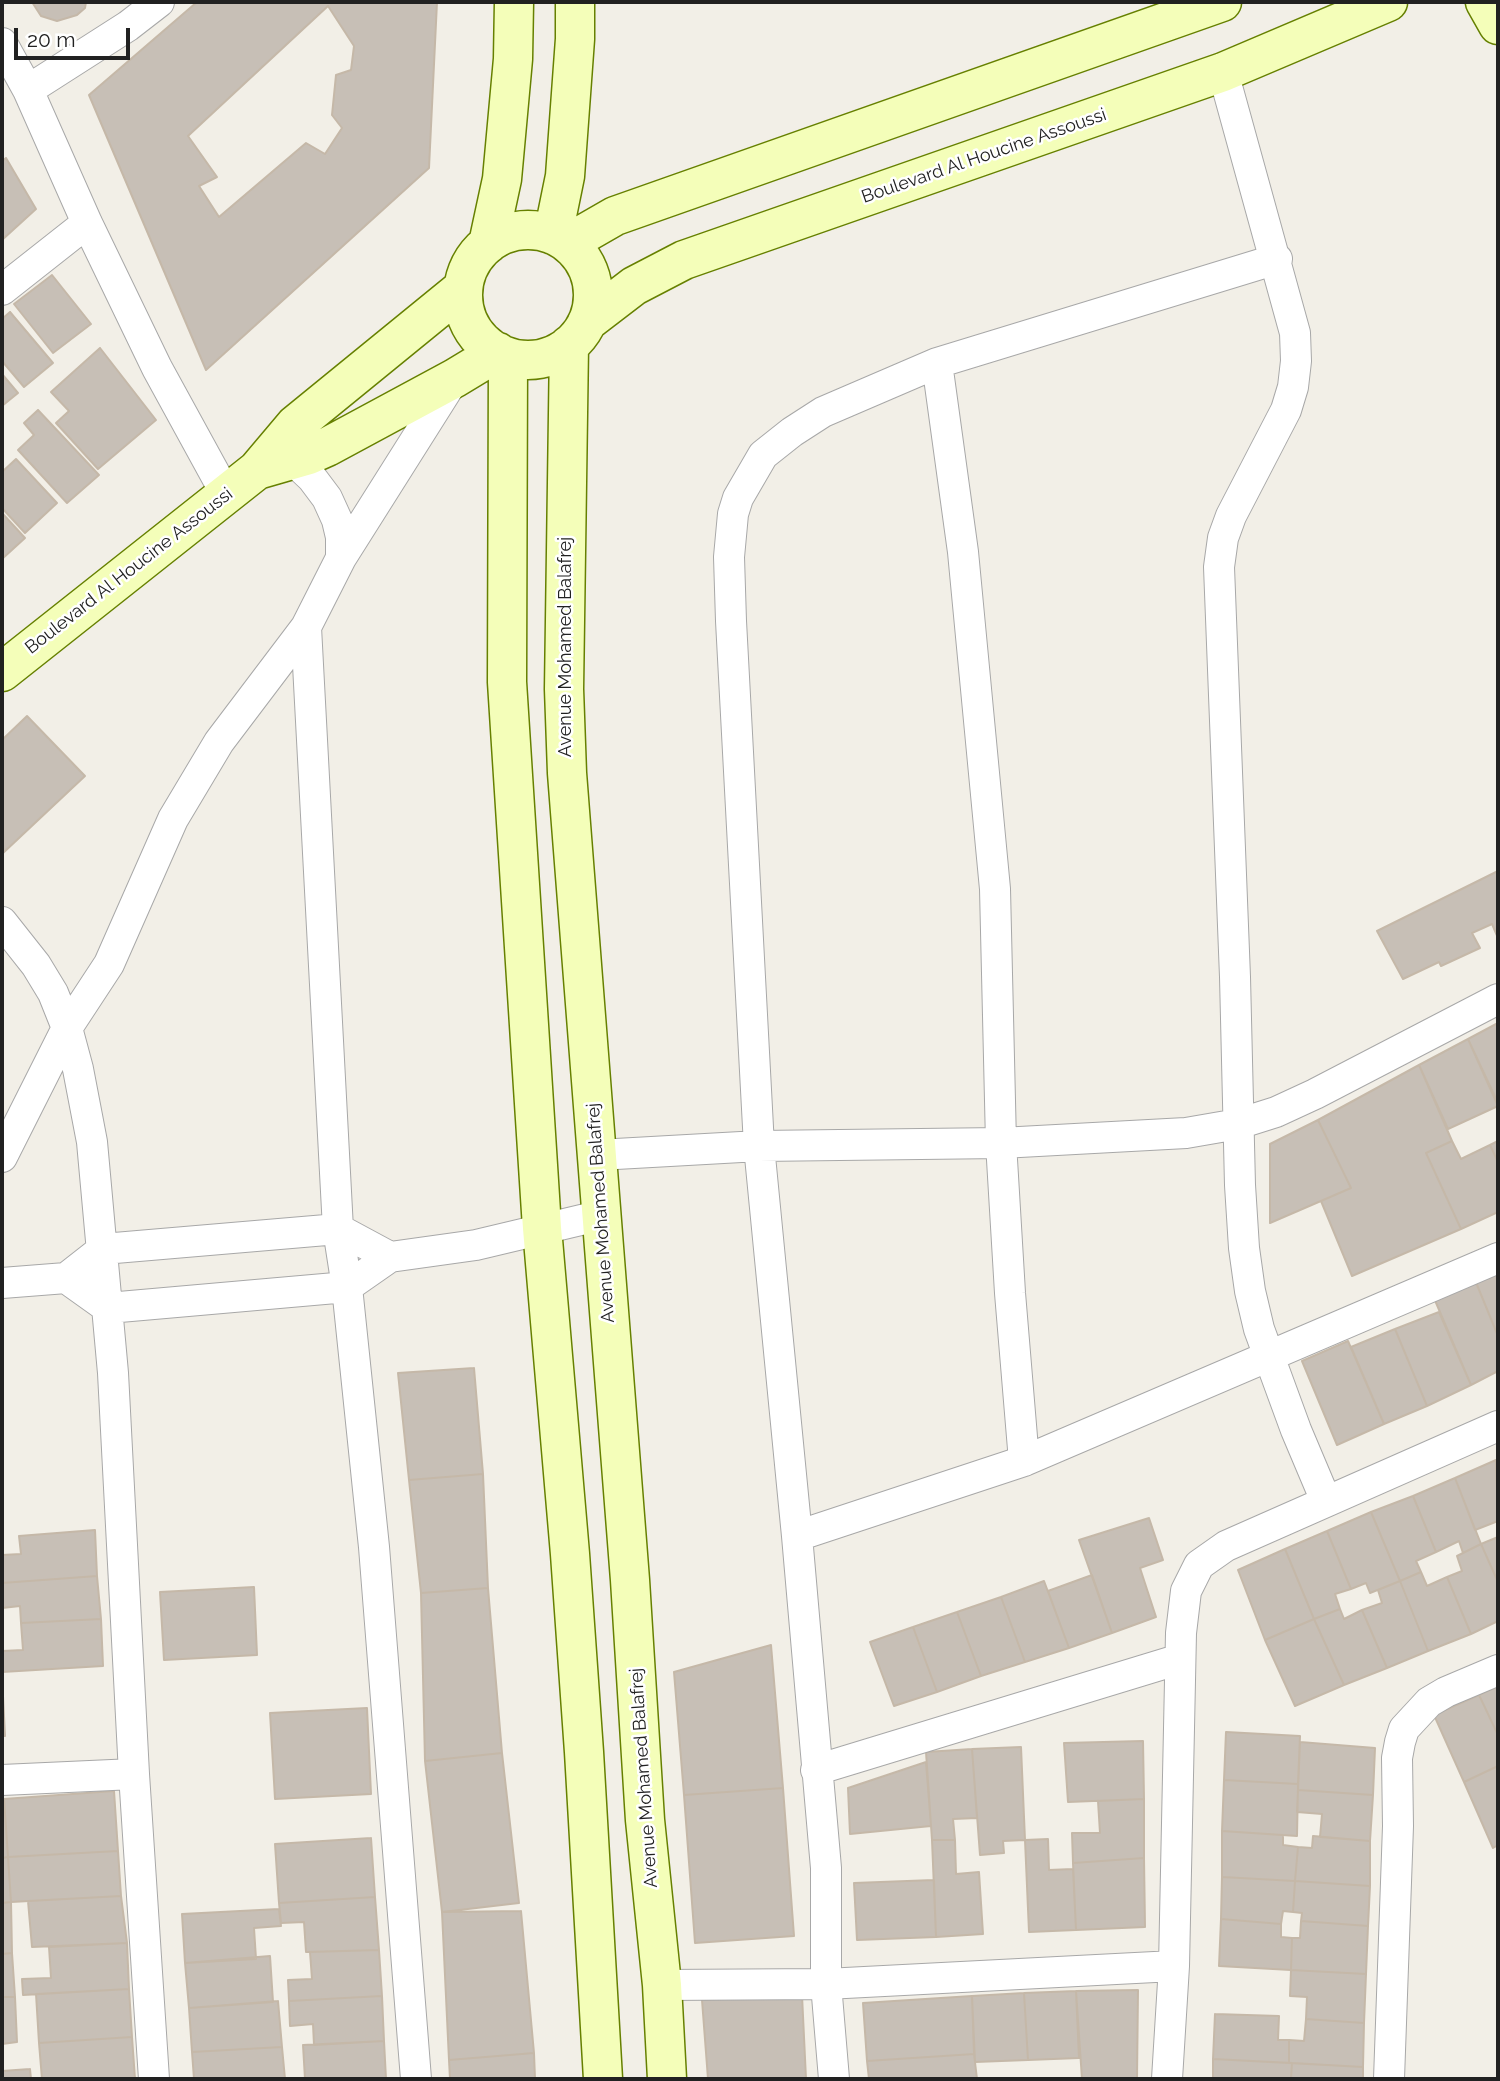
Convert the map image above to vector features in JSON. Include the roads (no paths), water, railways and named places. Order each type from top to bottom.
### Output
[{"type":"street","points":[[27,90],[128,26],[159,2]]},
{"type":"street","points":[[488,244],[502,179],[513,59],[514,2]]},
{"type":"street","points":[[560,239],[575,39],[575,2]]},
{"type":"street","points":[[560,239],[615,216],[1222,2]]},
{"type":"street","name":"Boulevard Al Houcine Assoussi","points":[[578,334],[634,286],[684,260],[1223,72],[1388,2]]},
{"type":"street","points":[[1485,2],[1498,25]]},
{"type":"street","points":[[2,43],[27,90],[87,223],[158,368],[226,494]]},
{"type":"street","points":[[1223,72],[1277,260],[1295,333],[1296,361],[1293,387],[1286,410],[1231,516],[1223,538],[1219,567],[1244,1248],[1250,1291],[1269,1358],[1326,1501]]},
{"type":"street","points":[[2,290],[87,223]]},
{"type":"street","points":[[519,230],[536,230],[560,239],[582,260],[591,279],[593,302],[578,334],[556,354],[524,360],[503,354],[485,344],[474,332],[463,303],[463,288],[471,263],[488,244],[502,235],[519,230]]},
{"type":"street","points":[[834,2079],[826,1983],[825,1868],[797,1536],[759,1146],[731,621],[729,557],[733,514],[738,498],[763,455],[823,412],[937,363],[1277,260]]},
{"type":"street","name":"Boulevard Al Houcine Assoussi","points":[[275,465],[295,425],[463,288]]},
{"type":"street","name":"Avenue Mohamed Balafrej","points":[[578,334],[564,619],[565,731],[630,1580],[645,1820],[662,1985],[667,2079]]},
{"type":"street","points":[[503,354],[507,682],[542,1228],[572,1580],[603,2079]]},
{"type":"street","name":"Boulevard Al Houcine Assoussi","points":[[2,672],[226,494],[275,465],[327,447],[503,354]]},
{"type":"street","points":[[937,363],[963,552],[995,889],[1001,1143],[1024,1461]]},
{"type":"street","points":[[2,1157],[67,1028],[109,964],[173,819],[219,742],[306,627],[341,558],[455,378]]},
{"type":"street","points":[[275,465],[312,478],[332,509],[341,537],[341,558]]},
{"type":"street","points":[[306,627],[338,1229],[347,1287],[374,1548],[416,2079]]},
{"type":"street","points":[[2,922],[36,965],[52,992],[67,1028],[92,1142],[108,1308],[119,1466],[134,1774],[154,2079]]},
{"type":"street","points":[[598,1156],[759,1146],[1001,1143],[1186,1133],[1238,1124],[1276,1112],[1315,1094],[1498,999]]},
{"type":"street","points":[[66,1279],[108,1308],[347,1287],[390,1257],[476,1245],[602,1215]]},
{"type":"street","points":[[2,1283],[66,1279],[103,1249],[338,1229],[390,1257]]},
{"type":"street","points":[[797,1536],[1024,1461],[1498,1258]]},
{"type":"street","points":[[1167,2079],[1174,1966],[1180,1659],[1186,1591],[1199,1565],[1226,1546],[1498,1426]]},
{"type":"street","points":[[816,1770],[1180,1659]]},
{"type":"street","points":[[1389,2079],[1399,1742],[1404,1729],[1429,1702],[1498,1670]]},
{"type":"street","points":[[2,1780],[134,1774]]},
{"type":"street","points":[[662,1985],[826,1983],[1174,1966]]}]
